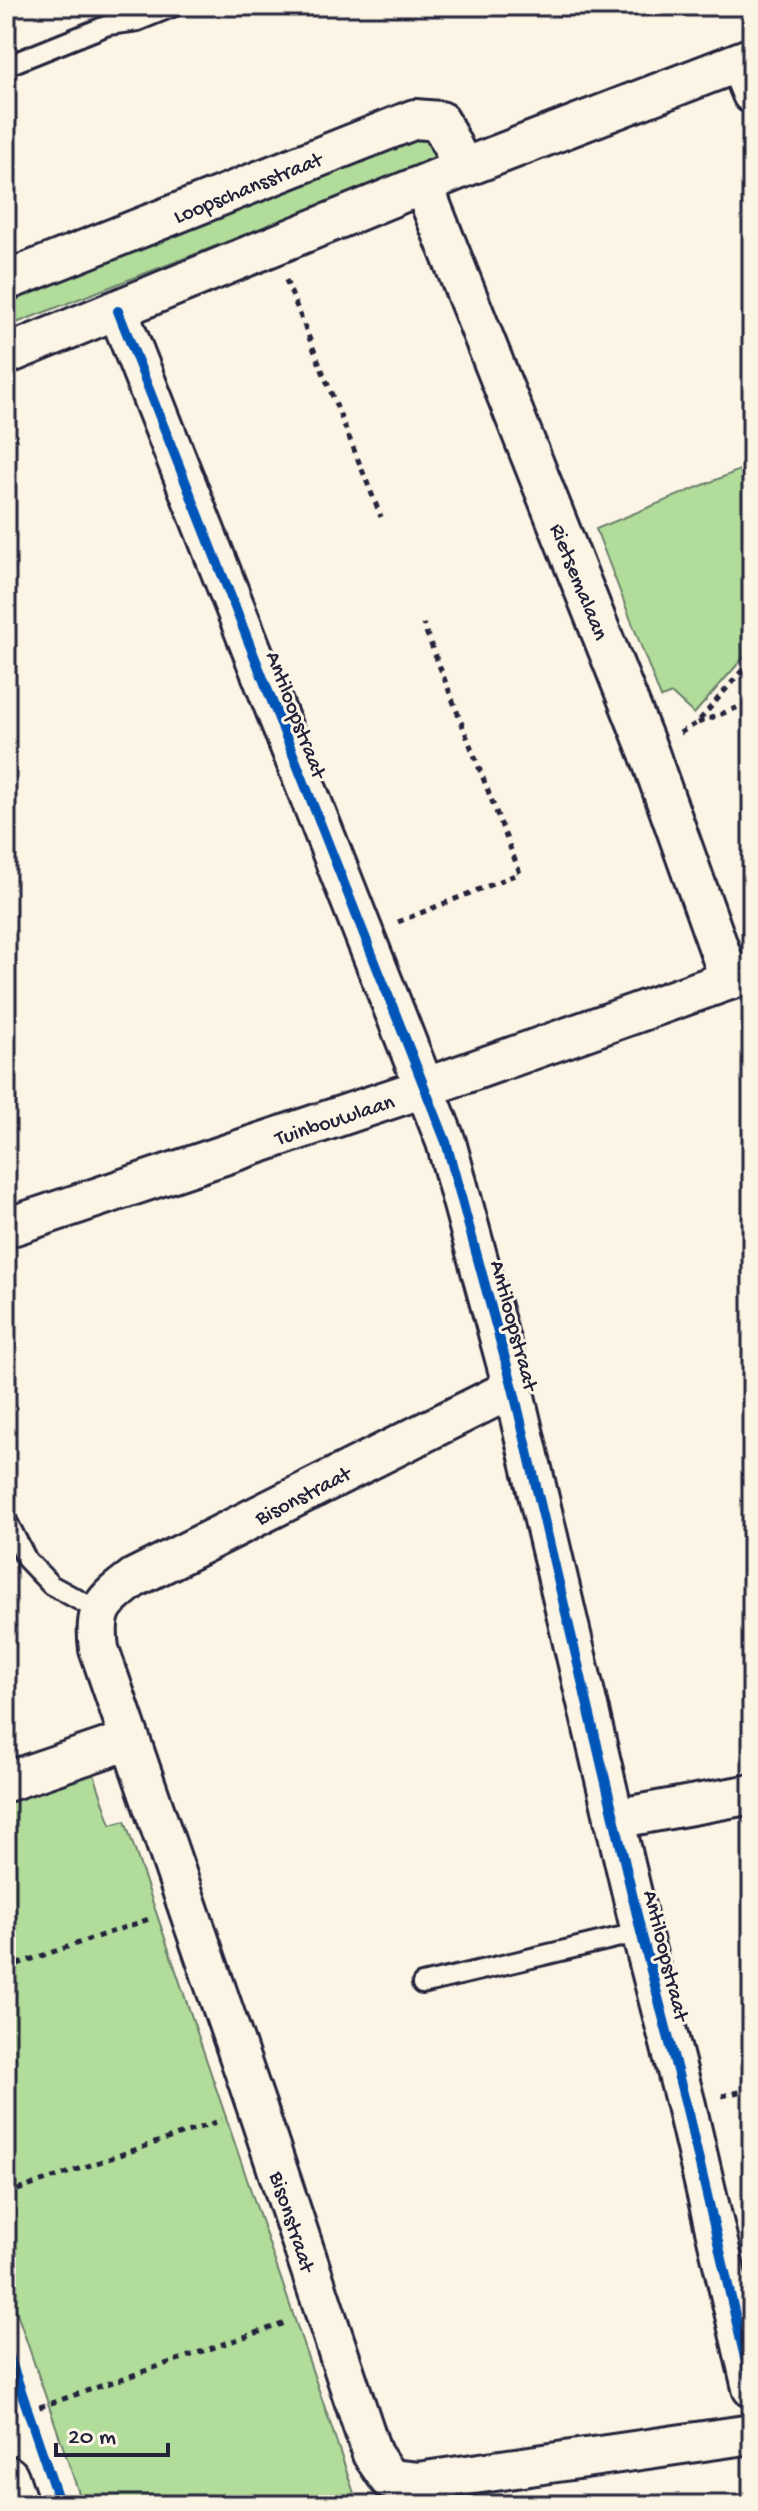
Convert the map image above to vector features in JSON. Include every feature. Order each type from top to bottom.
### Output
[{"type":"main road","points":[[6,2478],[15,2505]]},
{"type":"street","points":[[6,355],[463,168],[748,71]]},
{"type":"street","name":"Loopschansstraat","points":[[6,281],[415,119],[440,121],[463,168]]},
{"type":"street","name":"Rietsemalaan","points":[[423,185],[741,976]]},
{"type":"street","name":"Antiloopstraat","points":[[118,311],[446,1142],[513,1388],[751,2381]]},
{"type":"street","name":"Tuinbouwlaan","points":[[6,1228],[424,1088],[741,976]]},
{"type":"street","name":"Bisonstraat","points":[[513,1388],[134,1578],[115,1592],[99,1611],[96,1625],[99,1649],[372,2454],[389,2479],[418,2482],[752,2434]]},
{"type":"street","points":[[6,1782],[130,1740]]},
{"type":"street","points":[[614,1819],[752,1794]]},
{"type":"lane","points":[[6,66],[108,25],[138,21],[175,6]]},
{"type":"lane","points":[[6,1519],[27,1560],[51,1585],[99,1611]]},
{"type":"lane","points":[[422,1984],[641,1932]]},
{"type":"path","points":[[273,247],[381,517]]},
{"type":"path","points":[[364,935],[520,873],[423,624]]},
{"type":"path","points":[[697,723],[752,659]]},
{"type":"path","points":[[649,753],[697,723],[752,702]]},
{"type":"path","points":[[6,1968],[187,1905]]},
{"type":"path","points":[[6,2194],[257,2108]]},
{"type":"path","points":[[28,2411],[324,2309]]},
{"type":"path","points":[[23,2398],[32,2424]]},
{"type":"green space","points":[[407,130],[431,137],[439,160],[6,327],[6,292]]},
{"type":"green space","points":[[752,465],[752,648],[694,714],[672,694],[661,698],[596,529]]},
{"type":"green space","points":[[93,1771],[111,1825],[125,1821],[358,2505],[83,2505],[6,2281],[6,1800]]},
{"type":"cycle path","points":[[118,311],[446,1142],[513,1388],[752,2388]]},
{"type":"cycle path","points":[[6,2347],[60,2505]]}]
